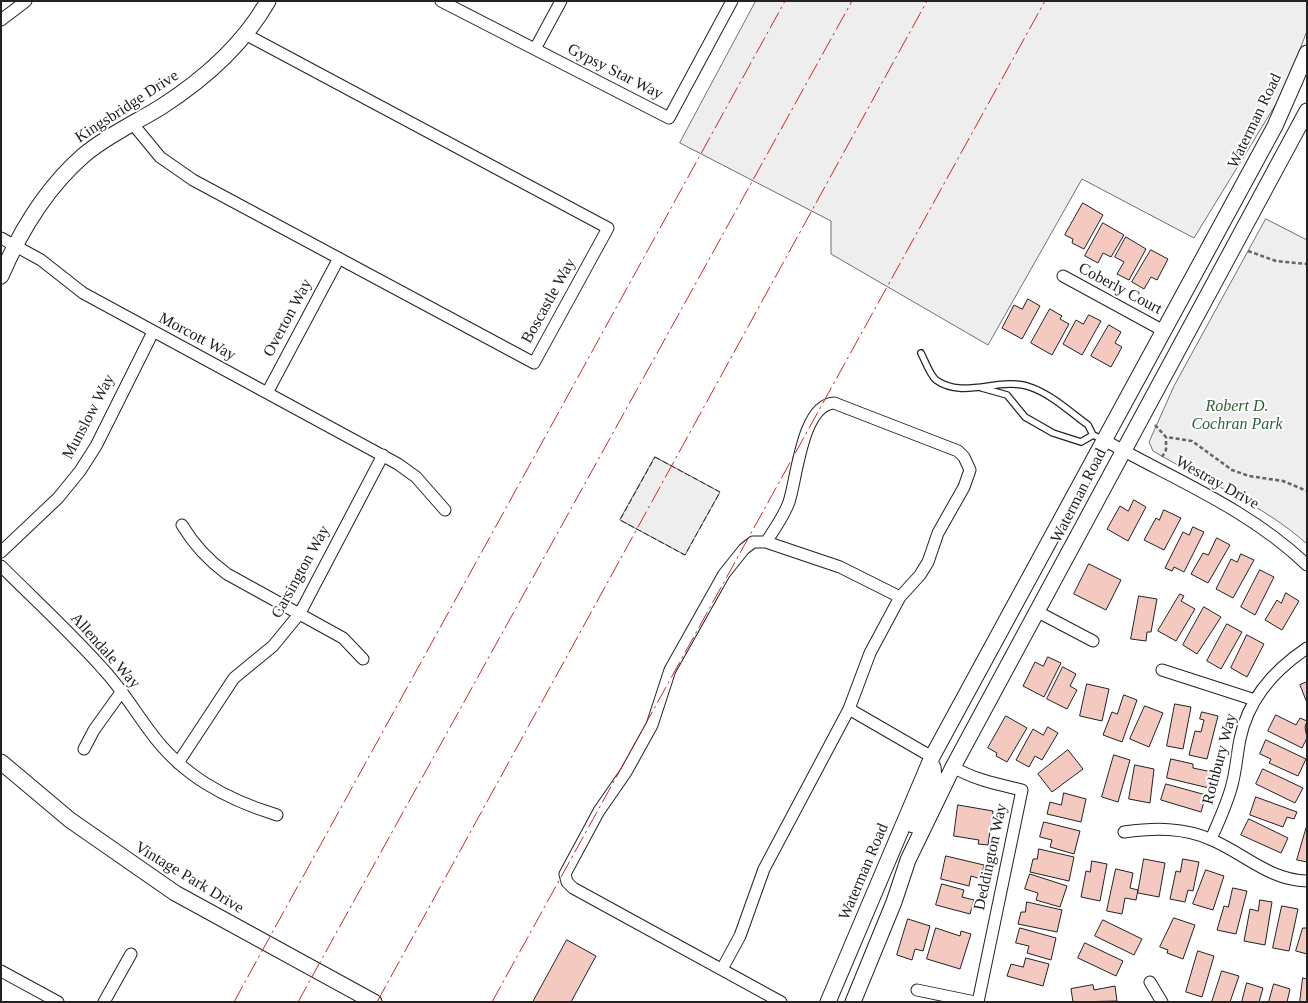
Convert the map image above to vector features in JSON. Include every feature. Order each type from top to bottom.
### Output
[{"type":"street","points":[[1,20],[26,1]]},
{"type":"street","name":"Kingsbridge Drive","points":[[1,276],[8,241],[27,222],[63,175],[91,150],[188,89],[210,71],[245,34],[268,1]]},
{"type":"street","points":[[441,1],[535,50],[560,1]]},
{"type":"street","name":"Gypsy Star Way","points":[[535,50],[669,118],[732,1]]},
{"type":"street","name":"Boscastle Way","points":[[132,123],[160,157],[179,171],[534,363],[608,228],[245,34]]},
{"type":"street","name":"Waterman Road","points":[[828,1002],[932,757],[1099,437],[1162,330],[1275,126],[1307,53]]},
{"type":"street","name":"Waterman Road","points":[[853,1002],[894,902],[908,860],[953,767],[1038,612],[1122,450],[1307,111]]},
{"type":"street","name":"Morcott Way","points":[[8,241],[41,260],[83,294],[383,455],[416,477],[445,510]]},
{"type":"street","name":"Overton Way","points":[[267,393],[338,258]]},
{"type":"street","name":"Coberly Court","points":[[1063,276],[1162,330]]},
{"type":"street","name":"Munslow Way","points":[[1,552],[58,498],[80,471],[96,446],[153,332]]},
{"type":"street","points":[[722,969],[740,936],[764,869],[848,709],[870,654],[900,598],[920,575],[928,562],[938,533],[968,477],[968,464],[958,451],[840,405],[830,404],[816,414],[809,425],[789,503],[766,542]]},
{"type":"street","name":"Westray Drive","points":[[1099,437],[1235,510],[1262,527],[1307,565]]},
{"type":"street","name":"Carsington Way","points":[[178,763],[234,678],[273,646],[300,613],[383,455]]},
{"type":"street","points":[[182,525],[196,547],[227,574],[343,638],[363,659]]},
{"type":"street","points":[[781,1002],[573,888],[567,882],[566,874],[568,867],[599,811],[626,772],[652,725],[670,670],[724,574],[744,549],[753,542],[766,542],[840,567],[900,598]]},
{"type":"street","name":"Allendale Way","points":[[1,566],[102,668],[122,691],[150,731],[178,763],[204,784],[226,797],[277,815]]},
{"type":"street","points":[[1038,612],[1092,641]]},
{"type":"street","name":"Rothbury Way","points":[[1211,839],[1224,811],[1232,784],[1240,738],[1255,700],[1282,666],[1307,648]]},
{"type":"street","points":[[1162,670],[1255,700]]},
{"type":"street","points":[[84,749],[94,730],[122,691]]},
{"type":"street","points":[[848,709],[932,757]]},
{"type":"street","name":"Waterman Road","points":[[894,902],[890,880],[934,777],[932,757]]},
{"type":"street","name":"Vintage Park Drive","points":[[1,762],[70,820],[175,893],[374,1002]]},
{"type":"street","name":"Deddington Way","points":[[953,767],[985,782],[1022,790],[976,1002]]},
{"type":"street","points":[[1124,832],[1171,829],[1211,839],[1264,871],[1280,877],[1307,881]]},
{"type":"street","points":[[104,1002],[131,954]]},
{"type":"street","points":[[1,971],[58,1002]]},
{"type":"street","points":[[1150,982],[1162,1002]]},
{"type":"street","points":[[917,990],[976,1002]]},
{"type":"lane","points":[[921,353],[935,379],[952,387],[980,387],[1002,384],[1030,386],[1088,425],[1099,437],[1080,442],[1053,433],[1025,417],[1007,395],[980,387]]},
{"type":"path","points":[[1248,251],[1276,261],[1307,264]]},
{"type":"path","points":[[1156,425],[1166,437],[1166,450],[1162,456]]},
{"type":"path","points":[[1166,437],[1192,441],[1232,470],[1249,476],[1283,482],[1307,491]]},
{"type":"green space","points":[[756,1],[1307,1],[1307,31],[1284,91],[1194,238],[1082,179],[988,345],[831,254],[831,221],[680,143]]},
{"type":"green space","name":"Robert D. Cochran Park","points":[[1266,219],[1307,240],[1307,544],[1252,505],[1153,451],[1149,442],[1174,386]]},
{"type":"green space","points":[[655,457],[720,492],[685,555],[620,520]]},
{"type":"building","points":[[1083,203],[1103,215],[1084,249],[1072,243],[1073,239],[1065,235]]},
{"type":"building","points":[[1103,223],[1124,235],[1111,257],[1103,253],[1098,263],[1085,256]]},
{"type":"building","points":[[1126,237],[1146,249],[1129,280],[1117,274],[1124,262],[1115,257]]},
{"type":"building","points":[[1151,250],[1168,259],[1157,280],[1151,277],[1144,289],[1132,282]]},
{"type":"building","points":[[1028,299],[1040,306],[1022,339],[1002,328],[1014,305],[1022,309]]},
{"type":"building","points":[[1050,309],[1062,316],[1060,319],[1069,324],[1052,355],[1031,343]]},
{"type":"building","points":[[1089,315],[1101,321],[1082,355],[1063,344],[1076,320],[1083,324]]},
{"type":"building","points":[[1109,325],[1121,332],[1115,343],[1122,347],[1111,367],[1091,356]]},
{"type":"building","points":[[1134,500],[1146,507],[1128,541],[1107,529],[1120,506],[1128,511]]},
{"type":"building","points":[[1164,510],[1181,518],[1164,550],[1144,540],[1156,518],[1159,520]]},
{"type":"building","points":[[1193,527],[1204,532],[1184,572],[1174,567],[1172,571],[1165,568],[1183,532],[1189,535]]},
{"type":"building","points":[[1217,538],[1230,545],[1208,583],[1191,574],[1203,553],[1208,555]]},
{"type":"building","points":[[1241,554],[1254,560],[1233,598],[1216,589],[1231,559],[1237,562]]},
{"type":"building","points":[[1089,564],[1121,580],[1106,610],[1074,594]]},
{"type":"building","points":[[1260,570],[1274,577],[1255,615],[1241,607]]},
{"type":"building","points":[[1286,593],[1299,601],[1282,630],[1265,620],[1277,600],[1281,603]]},
{"type":"building","points":[[1180,594],[1184,596],[1181,601],[1195,609],[1176,641],[1158,631]]},
{"type":"building","points":[[1139,596],[1157,599],[1151,632],[1147,632],[1146,641],[1131,639]]},
{"type":"building","points":[[1204,607],[1221,617],[1197,654],[1183,645]]},
{"type":"building","points":[[1227,624],[1242,632],[1221,669],[1207,661]]},
{"type":"building","points":[[1247,635],[1264,644],[1247,677],[1231,668]]},
{"type":"building","points":[[1048,657],[1061,663],[1044,697],[1023,686],[1035,662],[1043,666]]},
{"type":"building","points":[[1063,667],[1076,674],[1070,686],[1077,690],[1067,709],[1047,699]]},
{"type":"building","points":[[1307,682],[1307,703],[1300,685]]},
{"type":"building","points":[[1087,684],[1109,689],[1102,721],[1080,716]]},
{"type":"building","points":[[1124,695],[1137,700],[1122,742],[1103,735],[1112,712],[1117,714]]},
{"type":"building","points":[[1175,704],[1191,707],[1183,749],[1167,746]]},
{"type":"building","points":[[1145,706],[1163,713],[1149,747],[1130,739]]},
{"type":"building","points":[[1202,712],[1218,716],[1207,759],[1189,755],[1195,731],[1201,732],[1204,720],[1200,719]]},
{"type":"building","points":[[1276,715],[1296,725],[1300,718],[1307,721],[1305,727],[1307,738],[1302,748],[1268,731]]},
{"type":"building","points":[[1006,716],[1027,728],[1007,762],[996,756],[997,753],[988,748]]},
{"type":"building","points":[[1048,727],[1058,733],[1042,760],[1035,756],[1029,767],[1016,760],[1033,729],[1043,735]]},
{"type":"building","points":[[1266,740],[1306,759],[1298,776],[1269,763],[1271,759],[1260,754]]},
{"type":"building","points":[[1068,750],[1083,769],[1052,792],[1038,774]]},
{"type":"building","points":[[1114,755],[1130,760],[1118,802],[1102,797]]},
{"type":"building","points":[[1171,759],[1193,764],[1193,768],[1212,772],[1209,788],[1167,778]]},
{"type":"building","points":[[1135,765],[1154,769],[1150,803],[1129,799]]},
{"type":"building","points":[[1263,769],[1303,788],[1295,803],[1256,784]]},
{"type":"building","points":[[1166,784],[1206,795],[1201,812],[1161,800]]},
{"type":"building","points":[[1064,793],[1086,799],[1081,822],[1047,814],[1050,802],[1061,805]]},
{"type":"building","points":[[1256,797],[1297,812],[1294,819],[1287,817],[1283,827],[1250,815]]},
{"type":"building","points":[[958,805],[993,811],[988,845],[978,844],[979,840],[954,836]]},
{"type":"building","points":[[1249,819],[1288,838],[1281,853],[1241,835]]},
{"type":"building","points":[[1044,822],[1080,831],[1074,854],[1050,847],[1052,840],[1040,837]]},
{"type":"building","points":[[1307,825],[1307,862],[1297,860]]},
{"type":"building","points":[[1039,849],[1074,857],[1069,881],[1030,872],[1033,859],[1037,859]]},
{"type":"building","points":[[946,856],[984,865],[981,879],[971,876],[969,886],[941,879]]},
{"type":"building","points":[[1144,859],[1165,863],[1159,897],[1138,893]]},
{"type":"building","points":[[1183,859],[1199,862],[1193,891],[1188,890],[1185,902],[1170,899],[1176,871],[1180,872]]},
{"type":"building","points":[[1092,861],[1107,864],[1100,901],[1081,897],[1086,871],[1090,872]]},
{"type":"building","points":[[1116,869],[1133,873],[1130,888],[1138,890],[1136,900],[1125,898],[1122,914],[1107,911]]},
{"type":"building","points":[[1206,870],[1224,876],[1213,910],[1193,904]]},
{"type":"building","points":[[1030,874],[1067,886],[1060,907],[1036,900],[1038,893],[1025,889]]},
{"type":"building","points":[[942,884],[964,890],[962,897],[974,900],[970,914],[936,905]]},
{"type":"building","points":[[1233,888],[1247,891],[1236,934],[1217,930],[1224,906],[1228,907]]},
{"type":"building","points":[[1260,900],[1272,902],[1265,945],[1244,941],[1250,909],[1258,911]]},
{"type":"building","points":[[1027,902],[1062,910],[1057,932],[1018,924],[1021,912],[1025,912]]},
{"type":"building","points":[[1282,906],[1298,909],[1289,951],[1273,948]]},
{"type":"building","points":[[1174,918],[1195,925],[1183,959],[1167,953],[1168,950],[1160,947]]},
{"type":"building","points":[[908,919],[930,926],[923,951],[915,949],[912,960],[897,955]]},
{"type":"building","points":[[1103,920],[1142,939],[1134,955],[1095,936]]},
{"type":"building","points":[[936,928],[960,936],[961,931],[971,934],[960,969],[927,959]]},
{"type":"building","points":[[1020,928],[1056,938],[1051,960],[1027,953],[1029,946],[1016,943]]},
{"type":"building","points":[[1303,928],[1307,928],[1307,954],[1296,951]]},
{"type":"building","points":[[567,940],[596,956],[571,1002],[533,1002]]},
{"type":"building","points":[[1085,943],[1123,961],[1116,976],[1078,958]]},
{"type":"building","points":[[1198,951],[1214,956],[1202,997],[1186,992]]},
{"type":"building","points":[[1026,958],[1049,964],[1043,986],[1007,976],[1011,964],[1023,967]]},
{"type":"building","points":[[1222,971],[1239,976],[1230,1002],[1212,1002]]},
{"type":"building","points":[[1303,978],[1307,979],[1307,1002],[1300,1002]]},
{"type":"building","points":[[1247,983],[1263,988],[1259,1002],[1242,1002]]},
{"type":"building","points":[[1274,984],[1290,989],[1287,1002],[1269,1002]]},
{"type":"building","points":[[1093,985],[1094,990],[1115,986],[1117,1001],[1073,1002],[1071,989]]},
{"type":"fence","points":[[655,457],[720,492],[685,555],[620,520],[655,457]]},
{"type":"power","points":[[234,1002],[785,1]]},
{"type":"power","points":[[298,1002],[852,1]]},
{"type":"power","points":[[377,1002],[927,1]]},
{"type":"power","points":[[492,1002],[1045,1]]}]
